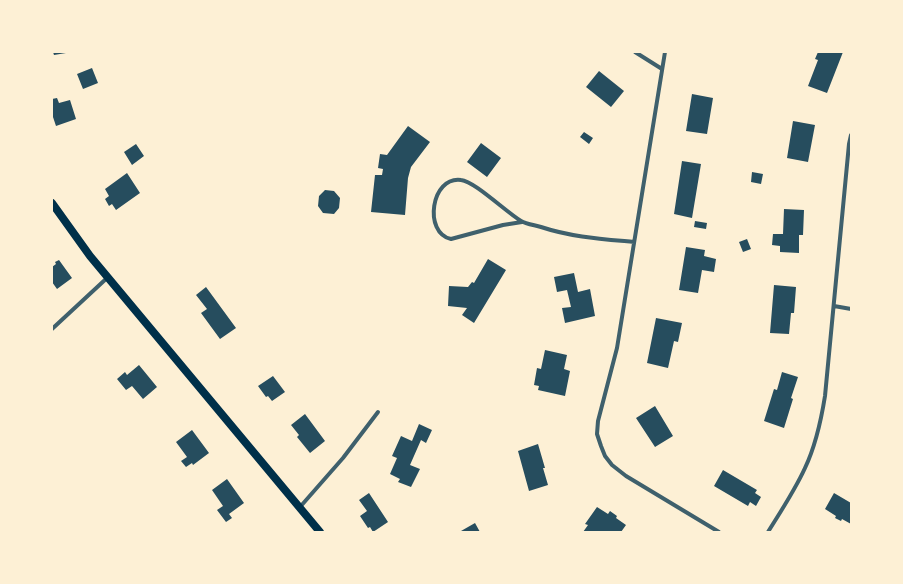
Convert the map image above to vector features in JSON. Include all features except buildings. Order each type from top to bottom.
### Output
[{"type":"main road","points":[[52,203],[86,251],[320,532]]},
{"type":"street","points":[[635,52],[662,69]]},
{"type":"street","points":[[665,52],[617,348],[598,421],[597,434],[605,456],[612,465],[626,476],[719,532]]},
{"type":"street","points":[[768,532],[806,468],[814,445],[825,396],[851,135]]},
{"type":"street","points":[[522,222],[503,225],[451,239],[446,238],[442,234],[436,224],[433,210],[436,199],[442,187],[450,182],[461,179],[473,185],[522,222],[558,233],[590,238],[634,242]]},
{"type":"street","points":[[52,329],[108,278]]},
{"type":"street","points":[[834,306],[851,309]]},
{"type":"street","points":[[300,507],[343,458],[378,412]]}]
